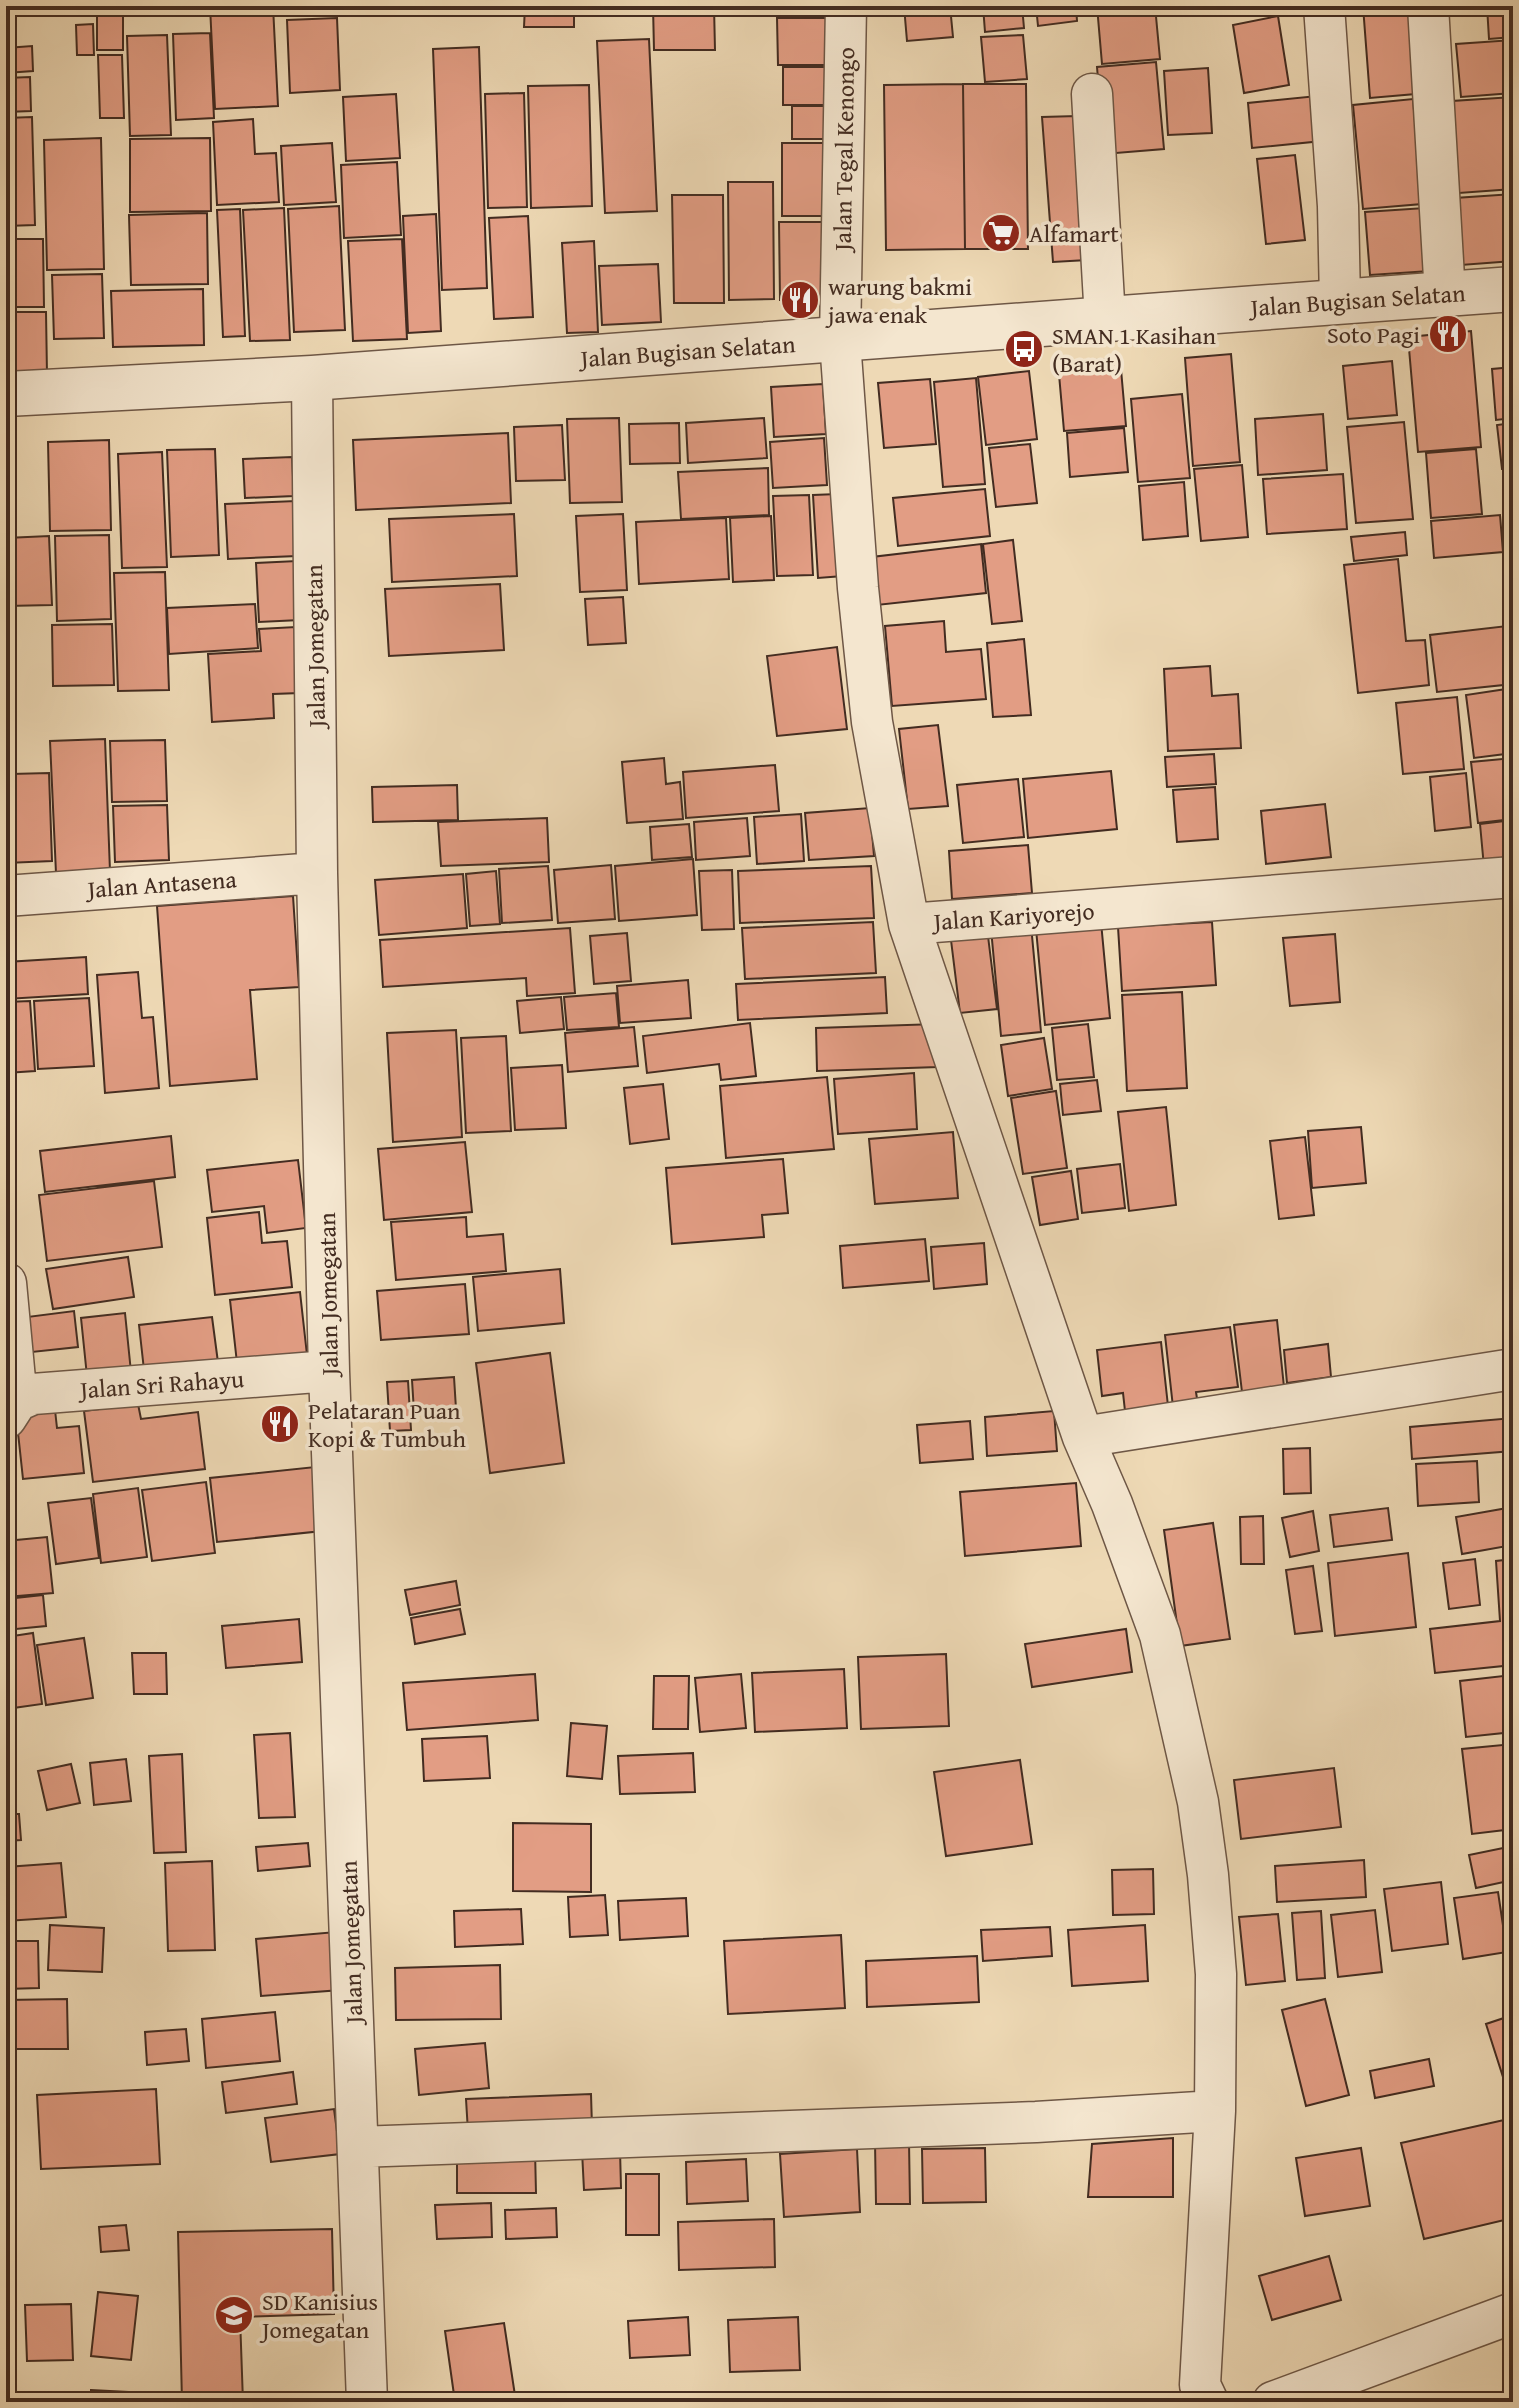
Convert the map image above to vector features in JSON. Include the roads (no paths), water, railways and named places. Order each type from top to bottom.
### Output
[{"type":"street","name":"Jalan Tegal Kenongo","points":[[840,341],[846,6]]},
{"type":"street","points":[[1324,6],[1338,206],[1340,301]]},
{"type":"street","points":[[1428,6],[1445,295]]},
{"type":"street","points":[[1092,94],[1105,319]]},
{"type":"street","name":"Jalan Bugisan Selatan","points":[[6,394],[312,378],[1513,289]]},
{"type":"street","name":"Jalan Kariyorejo","points":[[840,341],[858,588],[872,722],[909,924],[1513,877]]},
{"type":"street","name":"Jalan Jomegatan","points":[[312,378],[317,873],[329,1371],[367,2402]]},
{"type":"street","name":"Jalan Antasena","points":[[6,896],[317,873]]},
{"type":"street","points":[[909,924],[1083,1437],[1112,1504],[1160,1635],[1198,1802],[1216,1974],[1215,2111],[1200,2385],[1208,2402]]},
{"type":"street","points":[[6,1283],[11,1410]]},
{"type":"street","points":[[1083,1437],[1513,1369]]},
{"type":"street","name":"Jalan Sri Rahayu","points":[[11,1410],[33,1394],[329,1371]]},
{"type":"street","points":[[358,2147],[1036,2122],[1215,2111]]},
{"type":"street","points":[[1273,2402],[1513,2313]]},
{"type":"place","name":"Alfamart","points":[[1001,233]]},
{"type":"place","name":"warung bakmi jawa enak","points":[[800,300]]},
{"type":"place","name":"Soto Pagi","points":[[1448,334]]},
{"type":"place","name":"SMAN 1 Kasihan (Barat)","points":[[1024,349]]},
{"type":"place","name":"Pelataran Puan Kopi & Tumbuh","points":[[280,1424]]},
{"type":"place","name":"SD Kanisius Jomegatan","points":[[234,2315]]}]
